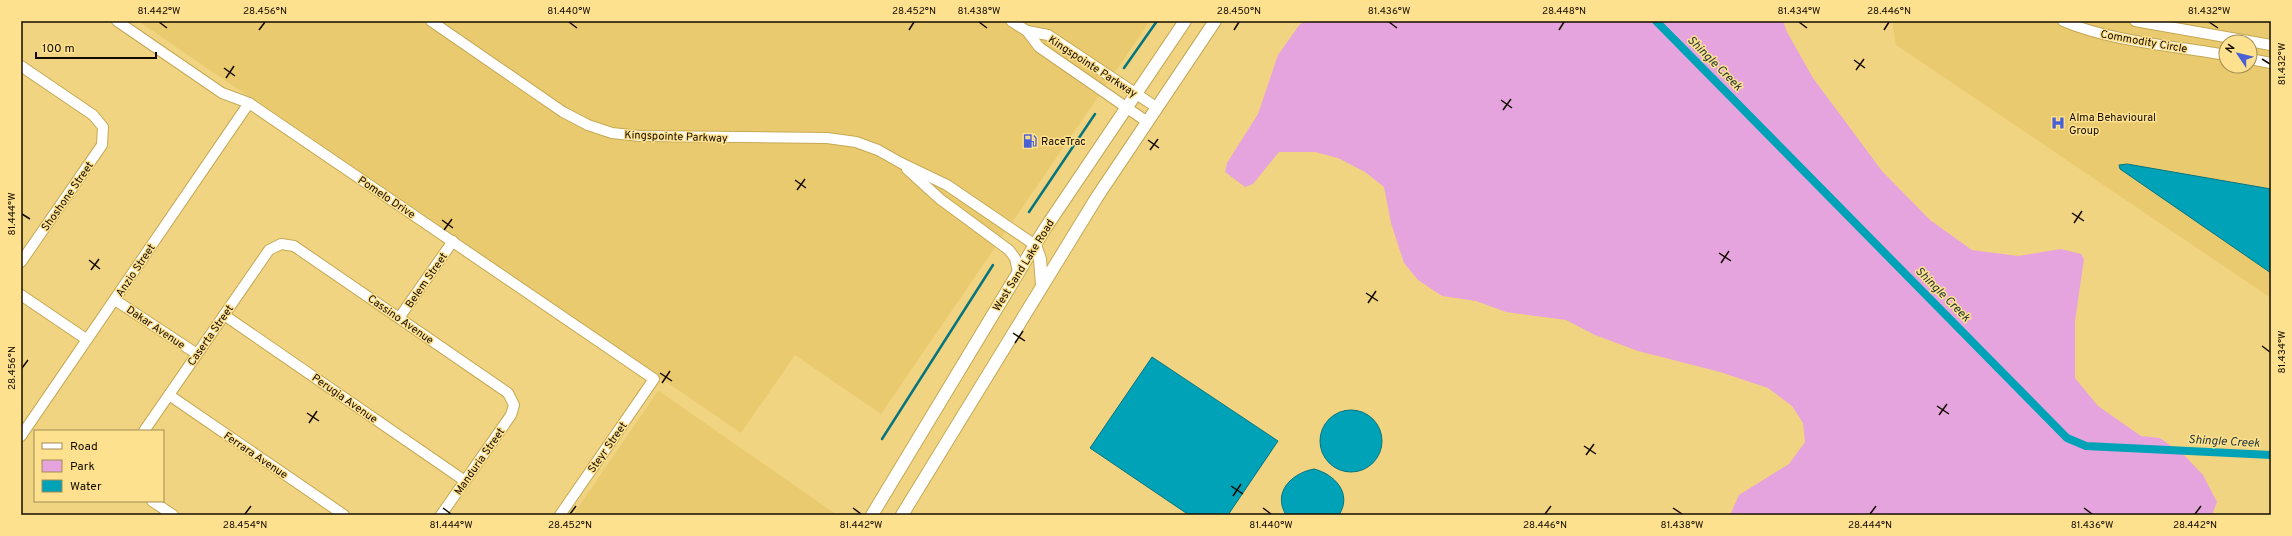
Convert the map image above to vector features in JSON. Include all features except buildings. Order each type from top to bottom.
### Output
[{"type":"main road","name":"West Sand Lake Road","points":[[872,515],[1035,245],[1185,21]]},
{"type":"main road","points":[[902,515],[955,432],[1042,286],[1146,121],[1215,21]]},
{"type":"main road","points":[[1035,245],[1042,266],[1042,286]]},
{"type":"street","name":"Pomelo Drive","points":[[117,21],[222,93],[249,103],[654,379]]},
{"type":"street","name":"Kingspointe Parkway","points":[[431,21],[563,112],[588,125],[612,134],[640,136],[827,138],[856,142],[878,150],[947,185],[1035,245]]},
{"type":"street","name":"Kingspointe Parkway","points":[[1011,21],[1027,31],[1048,36],[1076,53],[1156,108]]},
{"type":"street","name":"Commodity Circle","points":[[2063,21],[2096,32],[2218,54]]},
{"type":"street","name":"Commodity Circle","points":[[2135,21],[2271,45]]},
{"type":"street","name":"Kingspointe Parkway","points":[[1027,31],[1039,47],[1146,121]]},
{"type":"street","points":[[1067,67],[1076,53]]},
{"type":"street","points":[[2258,61],[2271,63]]},
{"type":"street","name":"Shoshone Street","points":[[21,66],[93,115],[103,127],[102,145],[21,262]]},
{"type":"street","name":"Anzio Street","points":[[21,436],[249,103]]},
{"type":"street","name":"Kingspointe Parkway","points":[[901,163],[940,199],[1009,250],[1015,258],[1018,272]]},
{"type":"street","name":"Belem Street","points":[[399,318],[453,241]]},
{"type":"street","name":"Cassino Avenue","points":[[280,244],[294,246],[399,318],[508,393],[514,405]]},
{"type":"street","name":"Caserta Street","points":[[145,430],[269,250],[280,244]]},
{"type":"street","points":[[21,295],[86,340]]},
{"type":"street","name":"Dakar Avenue","points":[[115,300],[197,354]]},
{"type":"street","name":"Perugia Avenue","points":[[224,316],[465,482]]},
{"type":"street","name":"Steyr Street","points":[[560,515],[654,379]]},
{"type":"street","name":"Ferrara Avenue","points":[[169,395],[344,515]]},
{"type":"street","name":"Manduria Street","points":[[441,515],[511,415],[514,405]]},
{"type":"street","points":[[154,502],[173,515]]},
{"type":"shaded area","points":[[138,21],[1150,21],[881,414],[795,355],[741,433]]},
{"type":"shaded area","points":[[1892,21],[2271,21],[2271,298],[1896,45]]},
{"type":"shaded area","points":[[659,391],[837,515],[573,515]]},
{"type":"green space","points":[[1308,21],[1783,21],[1787,32],[1813,78],[1882,171],[1930,220],[1972,250],[2018,256],[2061,249],[2081,254],[2084,259],[2075,321],[2075,378],[2098,406],[2141,436],[2160,438],[2185,456],[2203,475],[2217,502],[2212,515],[1730,515],[1739,495],[1789,464],[1805,442],[1803,423],[1792,406],[1768,388],[1720,372],[1638,351],[1595,335],[1566,320],[1506,312],[1476,301],[1442,296],[1418,280],[1404,263],[1391,223],[1384,187],[1365,172],[1338,158],[1315,152],[1279,152],[1253,184],[1245,187],[1225,172],[1227,163],[1258,114],[1278,55],[1300,24]]},
{"type":"water","points":[[2127,164],[2271,189],[2271,273],[2120,169],[2119,165]]},
{"type":"water","points":[[1152,357],[1278,441],[1228,515],[1189,515],[1090,448]]},
{"type":"water","points":[[1351,410],[1363,413],[1373,419],[1379,429],[1382,441],[1379,453],[1373,463],[1363,469],[1351,472],[1339,469],[1329,463],[1323,453],[1320,441],[1323,429],[1329,419],[1339,413]]},
{"type":"water","points":[[1314,469],[1328,475],[1343,492],[1343,507],[1339,515],[1286,515],[1282,507],[1281,499],[1286,485],[1298,475]]},
{"type":"waterway","points":[[1124,68],[1157,21]]},
{"type":"waterway","name":"Shingle Creek","points":[[1656,21],[2067,438],[2086,446],[2271,455]]},
{"type":"waterway","points":[[1029,212],[1095,114]]},
{"type":"waterway","points":[[882,439],[993,265]]},
{"type":"place","name":"Alma Behavioural Group","points":[[2058,123]]},
{"type":"place","name":"RaceTrac","points":[[1030,141]]}]
